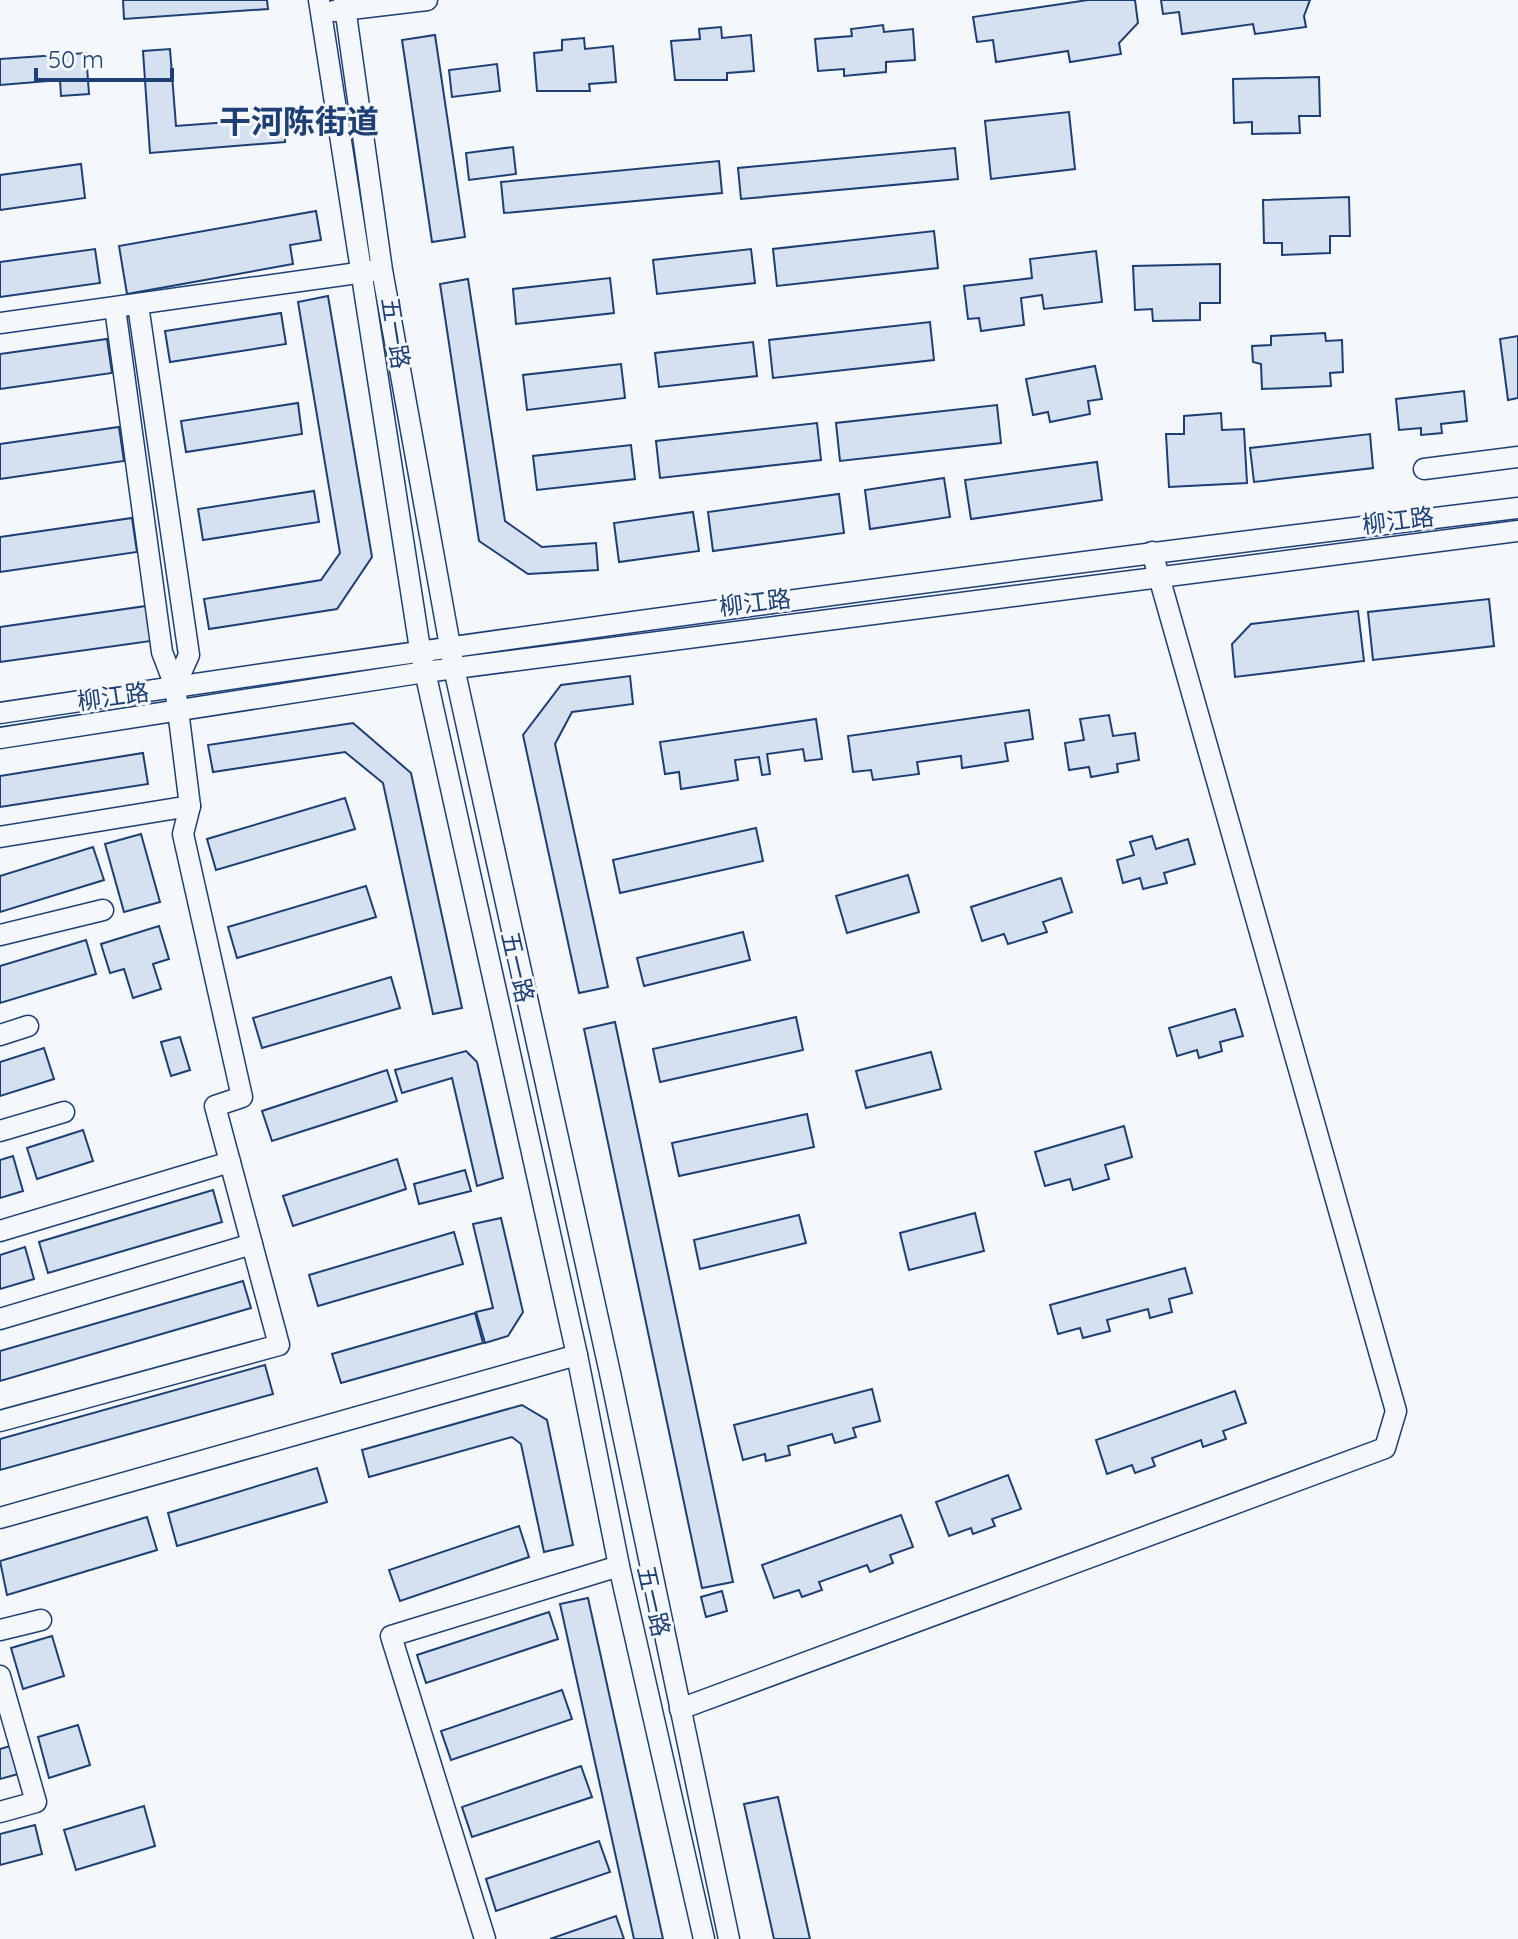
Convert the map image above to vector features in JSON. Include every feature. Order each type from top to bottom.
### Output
[{"type":"street","points":[[320,6],[427,0]]},
{"type":"street","name":"五一路","points":[[344,5],[382,270],[454,668],[610,1373],[729,1939]]},
{"type":"street","name":"五一路","points":[[320,6],[420,649],[577,1355],[619,1566],[704,1939]]},
{"type":"street","points":[[0,323],[382,270]]},
{"type":"street","points":[[138,305],[189,655],[175,686]]},
{"type":"street","points":[[0,1421],[279,1345],[215,1106],[242,1097],[183,834],[190,806],[175,686],[162,652],[115,308]]},
{"type":"street","points":[[1424,469],[1518,457]]},
{"type":"street","name":"柳江路","points":[[0,713],[420,649],[1152,552],[1518,508]]},
{"type":"street","name":"柳江路","points":[[0,738],[178,713],[454,668],[1518,531]]},
{"type":"street","points":[[680,1709],[1385,1448],[1396,1411],[1152,552]]},
{"type":"street","points":[[0,837],[190,806]]},
{"type":"street","points":[[0,935],[103,910]]},
{"type":"street","points":[[0,1035],[28,1026]]},
{"type":"street","points":[[0,1131],[64,1112]]},
{"type":"street","points":[[0,1231],[230,1162]]},
{"type":"street","points":[[0,1319],[252,1244]]},
{"type":"street","points":[[0,1518],[577,1355]]},
{"type":"street","points":[[582,1380],[610,1373]]},
{"type":"street","points":[[485,1939],[391,1636],[619,1566]]},
{"type":"street","points":[[0,1630],[41,1620]]},
{"type":"street","points":[[0,1676],[36,1802],[0,1812]]},
{"type":"building","points":[[123,0],[267,0],[268,9],[124,19]]},
{"type":"building","points":[[1088,0],[1135,0],[1138,23],[1119,43],[1121,54],[1070,62],[1068,51],[996,62],[993,40],[977,42],[973,17]]},
{"type":"building","points":[[1161,0],[1310,0],[1304,16],[1306,27],[1255,34],[1253,24],[1182,34],[1179,12],[1163,14]]},
{"type":"building","points":[[883,25],[884,32],[913,29],[915,60],[886,62],[886,72],[844,76],[844,69],[818,71],[815,39],[852,36],[851,29]]},
{"type":"building","points":[[721,27],[722,38],[751,35],[754,71],[727,73],[727,80],[675,80],[671,41],[700,39],[699,29]]},
{"type":"building","points":[[435,35],[465,237],[432,242],[402,40]]},
{"type":"building","points":[[584,38],[585,49],[613,46],[616,82],[589,84],[590,91],[537,91],[534,53],[562,50],[562,40]]},
{"type":"building","points":[[170,49],[176,126],[284,118],[285,142],[150,153],[143,51]]},
{"type":"building","points":[[86,53],[89,94],[61,96],[60,80],[0,85],[0,59]]},
{"type":"building","points":[[497,64],[500,91],[452,97],[449,70]]},
{"type":"building","points":[[1319,77],[1320,116],[1299,116],[1300,133],[1252,134],[1252,122],[1234,123],[1233,79]]},
{"type":"building","points":[[1069,112],[1075,169],[991,179],[985,121]]},
{"type":"building","points":[[513,147],[516,174],[469,180],[466,153]]},
{"type":"building","points":[[955,148],[958,179],[741,199],[738,168]]},
{"type":"building","points":[[719,161],[722,193],[504,213],[501,182]]},
{"type":"building","points":[[81,164],[85,198],[0,210],[0,175]]},
{"type":"building","points":[[1349,197],[1350,236],[1330,236],[1330,253],[1282,255],[1282,243],[1264,243],[1263,200]]},
{"type":"building","points":[[316,211],[321,240],[290,245],[293,264],[127,294],[119,246]]},
{"type":"building","points":[[934,231],[938,268],[777,286],[773,249]]},
{"type":"building","points":[[95,249],[100,283],[0,297],[0,262]]},
{"type":"building","points":[[751,249],[755,283],[657,294],[653,260]]},
{"type":"building","points":[[1096,251],[1102,302],[1044,309],[1042,295],[1021,298],[1024,325],[981,331],[979,318],[968,319],[964,286],[1032,278],[1030,259]]},
{"type":"building","points":[[1220,264],[1220,303],[1200,303],[1200,320],[1153,321],[1152,309],[1135,310],[1133,266]]},
{"type":"building","points":[[610,278],[614,313],[516,324],[513,289]]},
{"type":"building","points":[[468,279],[505,521],[542,547],[596,543],[598,570],[528,574],[479,541],[440,284]]},
{"type":"building","points":[[328,296],[372,557],[337,609],[209,629],[204,599],[321,580],[340,553],[298,302]]},
{"type":"building","points":[[281,313],[286,344],[170,362],[165,331]]},
{"type":"building","points":[[930,322],[934,360],[773,378],[769,340]]},
{"type":"building","points":[[1325,333],[1326,341],[1342,340],[1343,372],[1330,373],[1331,386],[1262,389],[1261,364],[1253,362],[1252,346],[1271,345],[1271,336]]},
{"type":"building","points":[[1518,336],[1518,398],[1508,400],[1500,339]]},
{"type":"building","points":[[107,339],[112,373],[0,389],[0,354]]},
{"type":"building","points":[[753,342],[757,376],[659,387],[655,353]]},
{"type":"building","points":[[621,364],[625,398],[527,410],[523,375]]},
{"type":"building","points":[[1095,366],[1102,399],[1088,401],[1090,414],[1050,422],[1048,412],[1033,415],[1026,379]]},
{"type":"building","points":[[1464,391],[1467,421],[1441,424],[1442,433],[1421,435],[1421,428],[1399,430],[1396,399]]},
{"type":"building","points":[[298,403],[302,434],[186,452],[181,421]]},
{"type":"building","points":[[997,405],[1001,443],[840,461],[836,423]]},
{"type":"building","points":[[1221,413],[1222,430],[1244,429],[1247,483],[1169,487],[1166,434],[1184,434],[1184,416]]},
{"type":"building","points":[[817,423],[821,460],[660,478],[656,441]]},
{"type":"building","points":[[119,427],[124,461],[0,479],[0,444]]},
{"type":"building","points":[[1370,434],[1373,468],[1254,482],[1250,448]]},
{"type":"building","points":[[631,445],[635,479],[537,490],[533,456]]},
{"type":"building","points":[[1097,462],[1102,500],[971,519],[965,480]]},
{"type":"building","points":[[944,478],[950,517],[870,529],[865,490]]},
{"type":"building","points":[[314,491],[319,522],[203,540],[198,509]]},
{"type":"building","points":[[839,494],[844,533],[713,551],[708,512]]},
{"type":"building","points":[[693,512],[699,551],[619,562],[614,523]]},
{"type":"building","points":[[132,518],[137,552],[0,572],[0,537]]},
{"type":"building","points":[[1489,599],[1494,646],[1373,660],[1368,612]]},
{"type":"building","points":[[146,606],[151,641],[0,662],[0,627]]},
{"type":"building","points":[[1358,611],[1364,661],[1235,677],[1232,644],[1251,624]]},
{"type":"building","points":[[630,676],[633,704],[572,712],[555,744],[608,987],[579,993],[523,735],[561,685]]},
{"type":"building","points":[[1029,710],[1033,739],[1005,743],[1008,761],[962,768],[961,756],[917,762],[919,774],[873,780],[871,770],[853,772],[848,736]]},
{"type":"building","points":[[1109,715],[1113,736],[1135,733],[1139,760],[1117,764],[1118,772],[1091,777],[1089,767],[1069,770],[1065,743],[1084,740],[1080,719]]},
{"type":"building","points":[[816,719],[822,759],[805,761],[803,749],[767,754],[770,774],[762,775],[759,757],[735,760],[738,780],[681,789],[679,772],[665,774],[660,742]]},
{"type":"building","points":[[353,723],[411,773],[462,1008],[433,1014],[383,783],[345,752],[213,772],[208,745]]},
{"type":"building","points":[[143,753],[148,784],[0,807],[0,776]]},
{"type":"building","points":[[345,798],[355,829],[216,870],[207,839]]},
{"type":"building","points":[[756,828],[763,861],[620,893],[613,860]]},
{"type":"building","points":[[141,834],[160,902],[124,912],[105,844]]},
{"type":"building","points":[[1152,836],[1156,849],[1188,839],[1195,864],[1164,873],[1167,883],[1143,889],[1140,878],[1123,883],[1117,860],[1134,855],[1130,842]]},
{"type":"building","points":[[93,847],[104,880],[0,912],[0,876]]},
{"type":"building","points":[[908,875],[919,912],[847,933],[836,896]]},
{"type":"building","points":[[1061,878],[1072,912],[1043,922],[1047,932],[1008,944],[1004,934],[982,941],[971,907]]},
{"type":"building","points":[[366,886],[376,917],[237,958],[228,927]]},
{"type":"building","points":[[159,926],[169,959],[153,964],[161,989],[133,998],[124,969],[110,973],[101,944]]},
{"type":"building","points":[[743,932],[750,960],[644,986],[637,958]]},
{"type":"building","points":[[86,940],[96,974],[0,1003],[0,966]]},
{"type":"building","points":[[391,977],[400,1008],[262,1048],[253,1018]]},
{"type":"building","points":[[1235,1009],[1243,1036],[1220,1042],[1222,1051],[1199,1058],[1197,1050],[1177,1056],[1169,1028]]},
{"type":"building","points":[[796,1017],[803,1050],[660,1082],[653,1049]]},
{"type":"building","points":[[615,1022],[733,1582],[702,1588],[584,1029]]},
{"type":"building","points":[[180,1037],[190,1070],[171,1076],[161,1042]]},
{"type":"building","points":[[44,1048],[54,1079],[0,1096],[0,1062]]},
{"type":"building","points":[[466,1051],[477,1062],[503,1178],[477,1186],[452,1078],[402,1093],[395,1070]]},
{"type":"building","points":[[931,1052],[941,1089],[866,1108],[856,1071]]},
{"type":"building","points":[[387,1070],[397,1101],[272,1141],[262,1111]]},
{"type":"building","points":[[807,1114],[814,1147],[679,1176],[672,1143]]},
{"type":"building","points":[[1124,1126],[1132,1157],[1105,1165],[1109,1179],[1073,1190],[1070,1179],[1045,1186],[1035,1152]]},
{"type":"building","points":[[83,1130],[93,1161],[37,1179],[27,1148]]},
{"type":"building","points":[[13,1156],[23,1191],[0,1198],[0,1160]]},
{"type":"building","points":[[397,1159],[406,1189],[293,1226],[283,1196]]},
{"type":"building","points":[[465,1170],[471,1191],[419,1204],[414,1184]]},
{"type":"building","points":[[213,1190],[222,1222],[48,1273],[39,1242]]},
{"type":"building","points":[[975,1213],[984,1251],[909,1270],[900,1233]]},
{"type":"building","points":[[799,1215],[806,1243],[700,1269],[694,1240]]},
{"type":"building","points":[[501,1218],[523,1312],[508,1336],[485,1343],[476,1312],[493,1308],[473,1224]]},
{"type":"building","points":[[454,1232],[463,1264],[318,1306],[309,1275]]},
{"type":"building","points":[[25,1247],[34,1279],[0,1289],[0,1255]]},
{"type":"building","points":[[1185,1268],[1192,1293],[1169,1299],[1172,1312],[1150,1318],[1148,1309],[1107,1320],[1110,1331],[1083,1338],[1080,1328],[1058,1334],[1050,1305]]},
{"type":"building","points":[[243,1281],[251,1308],[0,1381],[0,1351]]},
{"type":"building","points":[[475,1313],[483,1343],[341,1383],[332,1354]]},
{"type":"building","points":[[265,1365],[273,1394],[0,1470],[0,1439]]},
{"type":"building","points":[[872,1389],[880,1421],[853,1428],[856,1437],[835,1443],[832,1434],[788,1446],[790,1455],[766,1461],[765,1454],[743,1460],[734,1425]]},
{"type":"building","points":[[1235,1391],[1246,1423],[1223,1431],[1226,1439],[1203,1447],[1201,1440],[1152,1458],[1155,1466],[1135,1473],[1132,1465],[1107,1474],[1096,1440]]},
{"type":"building","points":[[522,1405],[547,1420],[573,1545],[544,1552],[521,1444],[512,1437],[369,1477],[362,1450]]},
{"type":"building","points":[[317,1468],[327,1502],[177,1546],[168,1513]]},
{"type":"building","points":[[1008,1475],[1021,1509],[992,1519],[995,1526],[973,1534],[971,1528],[949,1536],[936,1502]]},
{"type":"building","points":[[901,1515],[913,1547],[890,1555],[893,1563],[870,1572],[867,1565],[819,1582],[822,1590],[802,1597],[799,1590],[774,1598],[762,1565]]},
{"type":"building","points":[[147,1517],[157,1550],[7,1595],[0,1561]]},
{"type":"building","points":[[519,1526],[529,1557],[400,1601],[389,1570]]},
{"type":"building","points":[[722,1591],[727,1611],[706,1617],[701,1597]]},
{"type":"building","points":[[588,1598],[663,1939],[634,1939],[560,1604]]},
{"type":"building","points":[[549,1612],[558,1639],[426,1683],[417,1655]]},
{"type":"building","points":[[52,1636],[64,1676],[23,1689],[11,1648]]},
{"type":"building","points":[[562,1690],[572,1719],[451,1760],[441,1731]]},
{"type":"building","points":[[78,1725],[90,1765],[49,1778],[38,1737]]},
{"type":"building","points":[[10,1746],[18,1774],[0,1779],[0,1749]]},
{"type":"building","points":[[581,1766],[592,1797],[472,1837],[462,1807]]},
{"type":"building","points":[[778,1797],[810,1939],[774,1939],[744,1804]]},
{"type":"building","points":[[144,1806],[155,1846],[76,1870],[64,1830]]},
{"type":"building","points":[[35,1825],[42,1854],[0,1865],[0,1834]]},
{"type":"building","points":[[599,1841],[610,1872],[496,1911],[486,1879]]},
{"type":"building","points":[[616,1916],[624,1939],[550,1939]]},
{"type":"district","name":"干河陈街道","points":[[299,121]]}]
